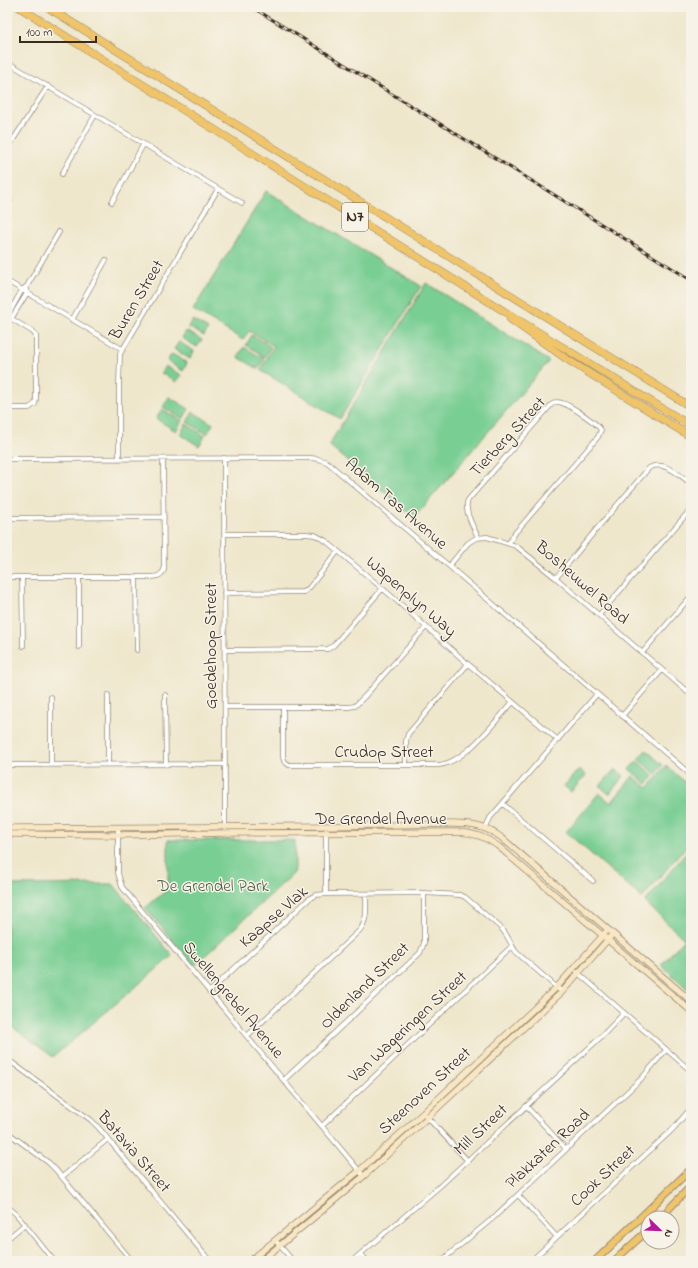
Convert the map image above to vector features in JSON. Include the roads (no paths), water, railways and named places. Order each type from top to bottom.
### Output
[{"type":"highway","name":"N7","points":[[19,7],[499,308],[691,426]]},
{"type":"highway","name":"N7","points":[[47,7],[691,408]]},
{"type":"highway","points":[[499,308],[511,320],[565,358],[691,437]]},
{"type":"main road","points":[[595,1261],[691,1169]]},
{"type":"main road","points":[[668,1210],[691,1186]]},
{"type":"main road","points":[[614,1261],[640,1237]]},
{"type":"street","points":[[7,62],[143,145],[242,202]]},
{"type":"street","points":[[11,143],[48,86]]},
{"type":"street","points":[[62,174],[95,115]]},
{"type":"street","points":[[112,202],[143,145]]},
{"type":"street","name":"Buren Street","points":[[119,459],[119,358],[122,349],[218,189]]},
{"type":"street","points":[[7,206],[10,201]]},
{"type":"street","points":[[7,408],[29,408],[35,404],[36,336],[33,332],[7,316],[22,290],[27,286],[59,232]]},
{"type":"street","points":[[72,320],[106,260]]},
{"type":"street","points":[[7,281],[122,349]]},
{"type":"street","points":[[7,322],[11,319],[27,293],[27,286]]},
{"type":"street","name":"Tierberg Street","points":[[478,537],[466,509],[466,503],[553,403],[563,403],[587,417],[597,425],[600,428],[600,433],[515,533],[509,543]]},
{"type":"street","name":"Goedehoop Street","points":[[224,458],[225,830]]},
{"type":"street","name":"Adam Tas Avenue","points":[[7,459],[311,458],[327,462],[691,775]]},
{"type":"street","points":[[7,578],[156,577],[163,573],[163,459]]},
{"type":"street","points":[[556,578],[650,468],[656,465],[663,466],[691,483]]},
{"type":"street","points":[[599,615],[691,509]]},
{"type":"street","points":[[7,518],[164,516]]},
{"type":"street","name":"Wapenplyn Way","points":[[224,534],[315,535],[326,541],[558,740]]},
{"type":"street","points":[[449,566],[470,541],[478,537]]},
{"type":"street","name":"Bosheuwel Road","points":[[478,537],[487,537],[509,543],[522,549],[691,695]]},
{"type":"street","points":[[224,593],[304,592],[309,588],[338,551]]},
{"type":"street","points":[[22,577],[23,646]]},
{"type":"street","points":[[79,577],[79,646]]},
{"type":"street","points":[[136,577],[137,650]]},
{"type":"street","points":[[225,650],[328,649],[334,645],[382,589]]},
{"type":"street","points":[[642,653],[691,596]]},
{"type":"street","points":[[225,707],[349,708],[355,706],[426,628]]},
{"type":"street","points":[[406,764],[406,741],[408,734],[468,664]]},
{"type":"street","points":[[622,716],[662,670]]},
{"type":"street","points":[[686,691],[691,686]]},
{"type":"street","points":[[471,833],[481,832],[486,828],[490,818],[597,694]]},
{"type":"street","points":[[108,695],[108,764]]},
{"type":"street","points":[[165,695],[166,765]]},
{"type":"street","points":[[51,697],[51,765]]},
{"type":"street","name":"Crudop Street","points":[[283,708],[283,757],[284,761],[289,765],[443,764],[454,760],[470,749],[513,702]]},
{"type":"street","points":[[7,765],[224,764]]},
{"type":"street","points":[[503,804],[594,881]]},
{"type":"street","name":"De Grendel Avenue","points":[[7,834],[118,835],[326,826],[475,825],[486,828],[502,838],[691,1001]]},
{"type":"street","name":"Kaapse Vlak","points":[[209,992],[310,898],[316,895],[326,894],[326,826]]},
{"type":"street","name":"De Grendel Avenue","points":[[7,828],[118,827],[326,833],[471,833],[490,841],[691,1010]]},
{"type":"street","name":"Swellengrebel Avenue","points":[[118,827],[118,873],[122,887],[364,1176]]},
{"type":"street","points":[[486,828],[490,841]]},
{"type":"street","points":[[326,894],[424,893],[457,894],[465,897],[503,930],[516,952],[562,992]]},
{"type":"street","name":"Oldenland Street","points":[[284,1080],[420,953],[424,943],[424,893]]},
{"type":"street","points":[[247,1036],[360,930],[366,917],[366,894]]},
{"type":"street","name":"Steenoven Street","points":[[261,1261],[364,1176],[557,988],[608,930]]},
{"type":"street","name":"Steenoven Street","points":[[250,1261],[425,1115],[562,992],[613,934]]},
{"type":"street","name":"Van Wageringen Street","points":[[322,1126],[512,946]]},
{"type":"street","points":[[573,970],[691,1071]]},
{"type":"street","name":"Mill Street","points":[[352,1261],[414,1210],[468,1161],[603,1035],[624,1013]]},
{"type":"street","name":"Plakkaten Road","points":[[441,1261],[492,1219],[641,1080],[666,1050]]},
{"type":"street","name":"Batavia Street","points":[[7,1059],[91,1120],[210,1261]]},
{"type":"street","points":[[526,1106],[566,1150]]},
{"type":"street","name":"Cook Street","points":[[531,1261],[673,1129],[691,1108]]},
{"type":"street","points":[[425,1115],[468,1161]]},
{"type":"street","points":[[7,1132],[49,1163],[132,1261]]},
{"type":"street","points":[[62,1177],[108,1139]]},
{"type":"street","points":[[518,1195],[557,1237]]},
{"type":"street","points":[[7,1206],[25,1224],[54,1261]]},
{"type":"street","points":[[7,1239],[25,1224]]},
{"type":"street","points":[[275,1240],[293,1261]]},
{"type":"street","points":[[361,1254],[367,1261]]},
{"type":"railway","points":[[252,7],[691,280]]},
{"type":"park label","name":"De Grendel Park","points":[[213,886]]}]
